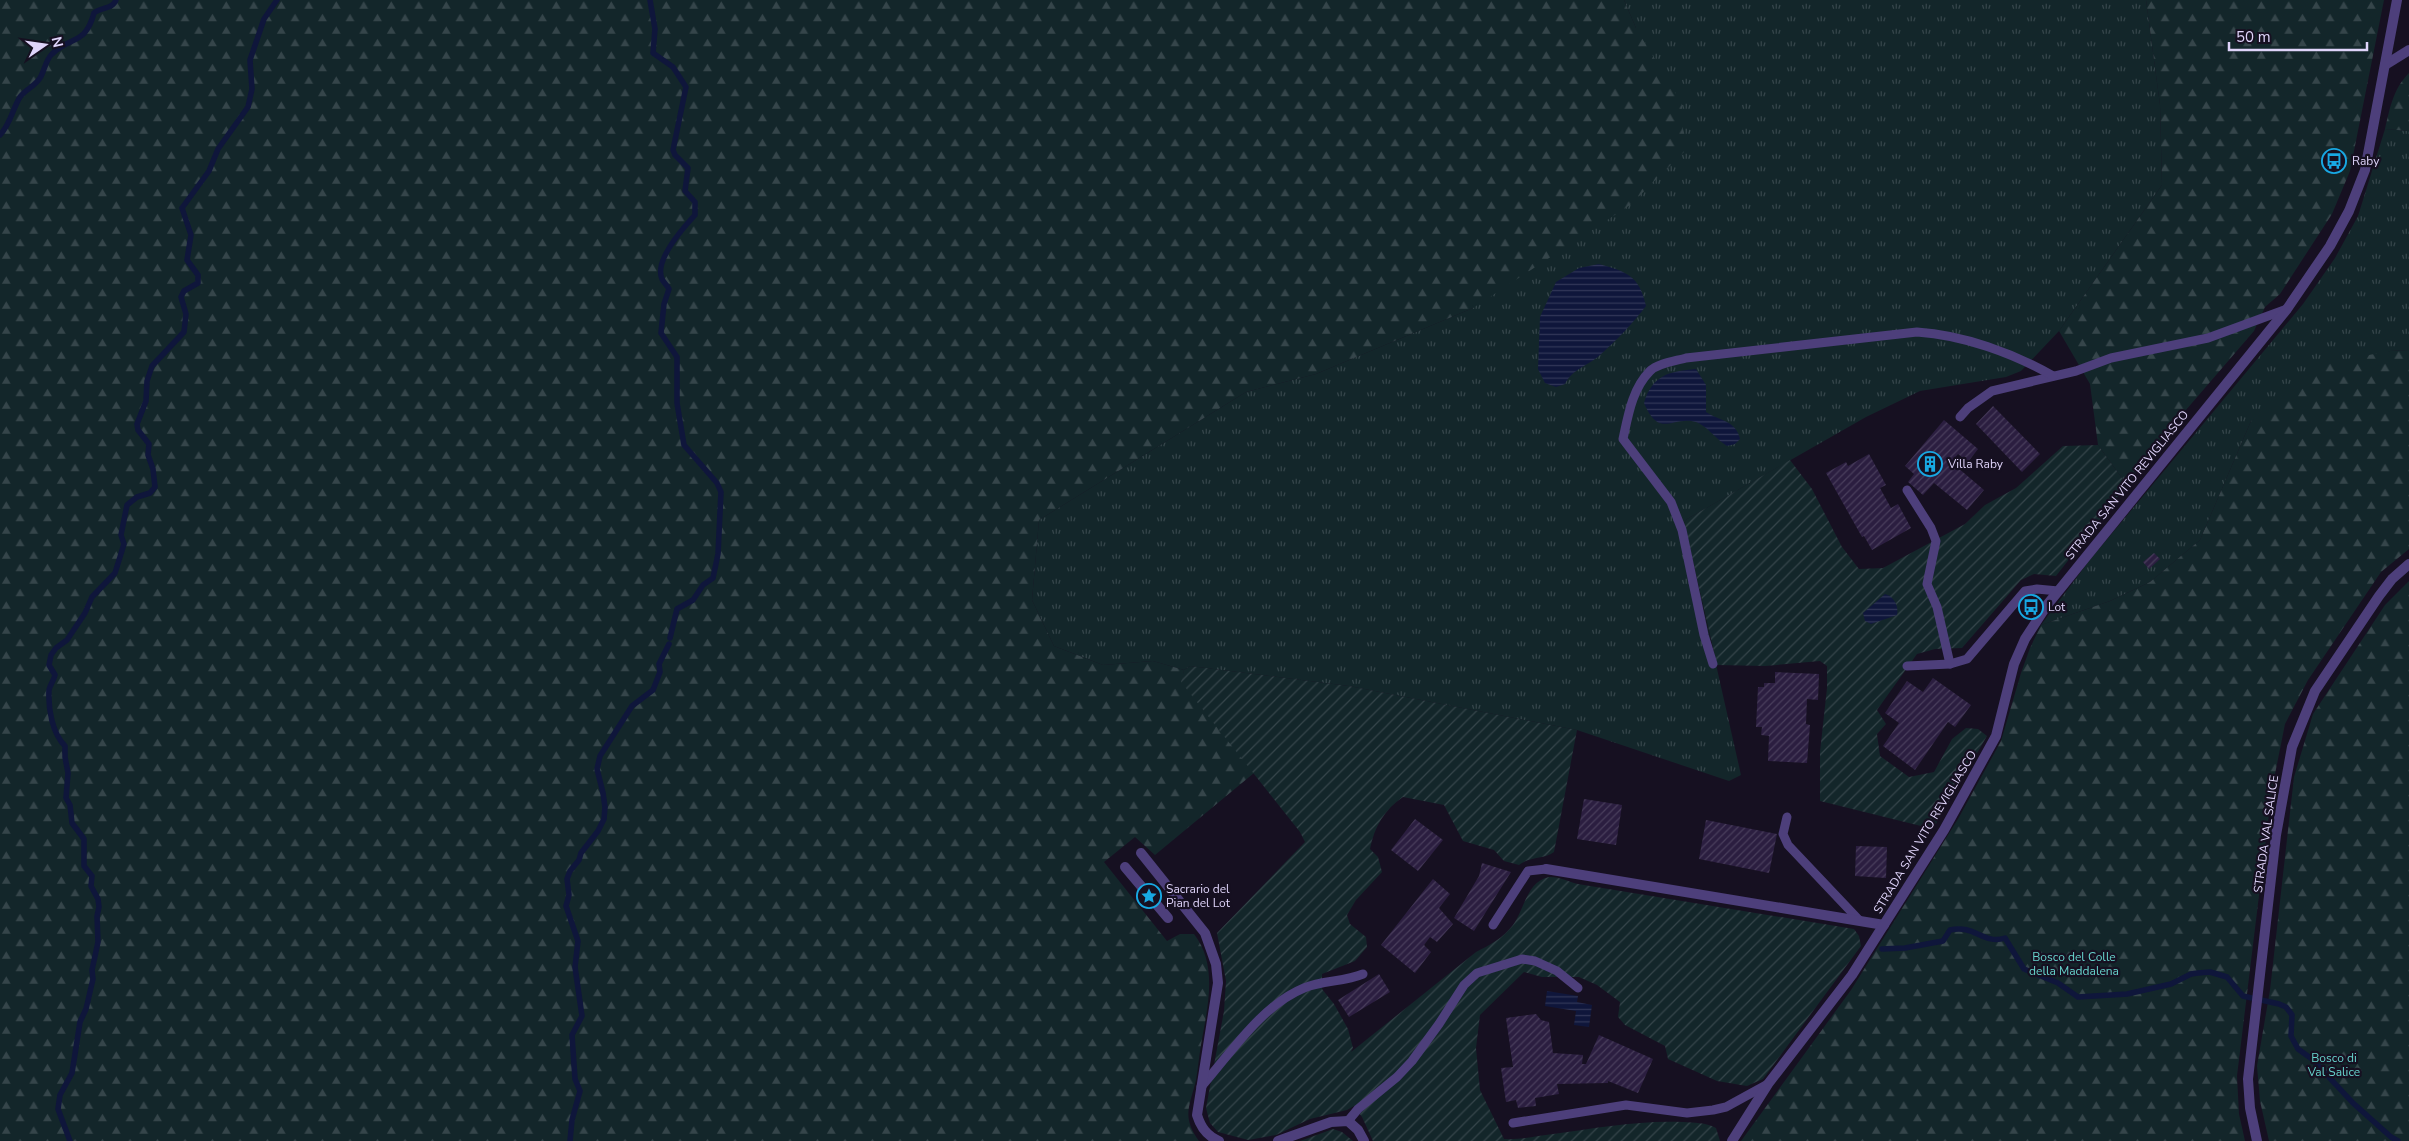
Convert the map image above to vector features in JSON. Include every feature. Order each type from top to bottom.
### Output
[{"type":"street","name":"STRADA SAN VITO REVIGLIASCO","points":[[1732,1141],[1768,1084],[1822,1017],[1852,975],[1944,830],[1996,736],[2014,664],[2025,639],[2058,591],[2287,309],[2330,246],[2359,189],[2365,170],[2397,0]]},
{"type":"street","points":[[2385,65],[2409,50]]},
{"type":"street","name":"STRADA VAL SALICE","points":[[2257,1141],[2250,1108],[2248,1079],[2276,835],[2292,748],[2300,723],[2315,691],[2379,596],[2409,564]]},
{"type":"street","points":[[1141,853],[1205,933],[1216,964],[1218,983],[1197,1116],[1201,1127],[1211,1138],[1219,1141]]},
{"type":"street","points":[[1125,867],[1168,918]]},
{"type":"street","name":"STRADA SAN VITO REVIGLIASCO","points":[[1546,869],[1884,925]]},
{"type":"street","points":[[1278,1141],[1331,1122],[1348,1122],[1358,1130],[1364,1141]]},
{"type":"lane","points":[[1960,417],[1968,408],[1992,391],[2076,371],[2111,358],[2208,338],[2287,309]]},
{"type":"lane","points":[[1713,664],[1704,635],[1678,520],[1671,502],[1623,439],[1630,408],[1639,387],[1651,370],[1686,358],[1917,332],[1945,334],[2031,364],[2053,376]]},
{"type":"lane","points":[[1907,490],[1932,528],[1936,541],[1928,584],[1937,607],[1950,664]]},
{"type":"lane","points":[[1906,666],[1950,664],[1967,659],[2025,591],[2038,589],[2058,591]]},
{"type":"lane","points":[[1787,817],[1783,834],[1788,845],[1858,920]]},
{"type":"lane","points":[[1494,926],[1528,871],[1546,869]]},
{"type":"lane","points":[[1348,1122],[1358,1109],[1387,1087],[1412,1061],[1464,985],[1477,973],[1522,959],[1535,961],[1557,971],[1578,988]]},
{"type":"lane","points":[[1201,1087],[1257,1021],[1282,1000],[1319,982],[1348,980],[1363,974]]},
{"type":"lane","points":[[1513,1123],[1626,1105],[1687,1113],[1713,1110],[1726,1106],[1768,1084]]},
{"type":"green space","points":[[0,0],[1624,0],[1636,28],[1682,104],[1684,152],[1630,205],[1473,308],[1316,374],[1246,392],[1039,520],[1032,600],[1054,646],[1103,665],[1153,661],[1184,670],[1182,682],[1254,773],[1155,855],[1135,837],[1104,862],[1167,941],[1180,934],[1194,934],[1202,946],[1209,974],[1208,1002],[1196,1080],[1188,1111],[1190,1125],[1199,1141],[0,1141]]},
{"type":"green space","points":[[1624,0],[2146,0],[2160,105],[2162,185],[2059,331],[2021,371],[2006,377],[1920,391],[1866,417],[1687,519],[1684,523],[1741,775],[1729,781],[1577,730],[1349,686],[1190,666],[1184,670],[1153,661],[1103,665],[1054,646],[1032,600],[1039,520],[1246,392],[1316,374],[1473,308],[1636,28]]},
{"type":"green space","points":[[2146,0],[2384,0],[2350,171],[2332,214],[2280,294],[2265,307],[2254,331],[2167,432],[2127,485],[2098,445],[2090,384],[2059,331],[2162,185],[2160,105]]},
{"type":"green space","points":[[2409,73],[2409,131],[2385,129],[2396,92]]},
{"type":"green space","points":[[2385,129],[2409,131],[2409,350],[2390,351],[2251,421],[2200,540],[2150,582],[2110,601],[2041,625],[2089,561],[2303,304],[2335,258],[2358,216]]},
{"type":"green space","name":"Bosco del Colle della Maddalena","points":[[2409,350],[2409,549],[2381,572],[2308,680],[2285,724],[2272,789],[2237,1076],[2239,1114],[2245,1141],[1741,1141],[1851,990],[1958,819],[2001,741],[2021,673],[2041,625],[2110,601],[2150,582],[2200,540],[2251,421],[2332,362],[2390,351]]},
{"type":"green space","points":[[2098,445],[2127,485],[2056,576],[2034,574],[2021,580],[1962,648],[1935,649],[1917,654],[1877,710],[1886,724],[1877,734],[1880,756],[1909,777],[1934,772],[1952,739],[1966,728],[1978,729],[1987,736],[1933,829],[1820,801],[1820,752],[1827,688],[1827,666],[1820,661],[1765,666],[1717,665],[1684,523],[1687,519],[1790,460],[1812,489],[1842,547],[1859,569],[1883,568],[1965,524],[1985,505],[2016,488],[2063,446]]},
{"type":"green space","name":"Bosco di Val Salice","points":[[2409,581],[2409,1141],[2269,1141],[2260,1101],[2257,1066],[2270,990],[2294,777],[2313,714],[2385,605]]},
{"type":"green space","points":[[1190,666],[1349,686],[1577,730],[1554,852],[1550,854],[1528,860],[1519,865],[1504,861],[1494,850],[1463,841],[1444,805],[1403,797],[1381,819],[1374,833],[1370,849],[1378,857],[1382,872],[1356,900],[1347,915],[1350,924],[1366,937],[1367,947],[1355,961],[1322,974],[1322,989],[1334,1004],[1348,1029],[1353,1048],[1351,1052],[1476,952],[1505,934],[1517,919],[1531,890],[1536,884],[1549,877],[1560,878],[1578,884],[1854,929],[1859,936],[1861,946],[1763,1079],[1747,1086],[1717,1081],[1668,1059],[1665,1046],[1625,1025],[1618,1017],[1620,1002],[1597,985],[1579,977],[1542,977],[1524,972],[1480,1015],[1476,1048],[1480,1090],[1504,1139],[1618,1125],[1683,1122],[1700,1123],[1716,1128],[1720,1141],[1373,1141],[1362,1117],[1354,1106],[1347,1110],[1310,1119],[1276,1135],[1248,1140],[1218,1132],[1210,1123],[1206,1108],[1224,1011],[1226,981],[1217,933],[1305,842],[1300,832],[1181,682],[1184,670]]},
{"type":"green space","points":[[1333,1129],[1342,1132],[1353,1141],[1300,1141]]},
{"type":"water","points":[[1599,264],[1630,276],[1640,287],[1646,306],[1612,344],[1572,375],[1565,384],[1556,387],[1545,383],[1538,369],[1540,317],[1556,282],[1579,268]]},
{"type":"water","points":[[1696,369],[1706,385],[1706,412],[1731,424],[1735,428],[1740,439],[1735,444],[1727,446],[1704,426],[1696,422],[1680,421],[1667,424],[1656,421],[1644,403],[1652,386],[1663,376],[1678,371]]},
{"type":"water","points":[[1885,594],[1895,602],[1897,615],[1871,624],[1865,621],[1863,613]]},
{"type":"water","points":[[1547,991],[1578,996],[1577,1002],[1592,1005],[1589,1027],[1574,1025],[1576,1011],[1545,1006]]},
{"type":"building","points":[[1993,406],[2040,454],[2022,472],[1976,424]]},
{"type":"building","name":"Villa Raby","points":[[1944,420],[1978,449],[1968,462],[1958,454],[1951,462],[1984,490],[1967,510],[1934,483],[1923,495],[1908,482],[1914,474],[1905,466]]},
{"type":"building","points":[[1869,454],[1886,485],[1880,488],[1891,508],[1898,504],[1911,528],[1872,550],[1864,536],[1862,537],[1826,473],[1846,462],[1848,466]]},
{"type":"building","points":[[2154,553],[2160,559],[2149,569],[2143,562]]},
{"type":"building","points":[[1775,672],[1819,674],[1818,700],[1807,699],[1806,724],[1810,725],[1807,763],[1768,761],[1769,736],[1761,735],[1762,727],[1756,727],[1758,687],[1764,687],[1764,683],[1775,683]]},
{"type":"building","points":[[1933,678],[1971,705],[1955,727],[1948,722],[1915,770],[1883,746],[1899,723],[1885,713],[1907,681],[1923,692]]},
{"type":"building","points":[[1584,799],[1622,805],[1616,845],[1577,839]]},
{"type":"building","points":[[1415,819],[1443,840],[1418,871],[1391,850]]},
{"type":"building","points":[[1706,820],[1777,834],[1769,873],[1699,859]]},
{"type":"building","points":[[1856,846],[1887,847],[1886,878],[1855,876]]},
{"type":"building","points":[[1482,863],[1511,872],[1474,931],[1454,918],[1479,876]]},
{"type":"building","points":[[1433,879],[1450,894],[1439,908],[1453,924],[1437,942],[1430,937],[1424,945],[1431,952],[1415,973],[1381,945]]},
{"type":"building","points":[[1379,974],[1390,992],[1349,1017],[1338,1000]]},
{"type":"building","points":[[1536,1014],[1541,1020],[1549,1022],[1553,1053],[1583,1055],[1582,1064],[1586,1064],[1599,1035],[1653,1059],[1638,1093],[1608,1081],[1608,1083],[1557,1084],[1559,1094],[1535,1098],[1536,1106],[1518,1108],[1516,1100],[1506,1102],[1501,1068],[1513,1067],[1506,1018]]},
{"type":"waterway","points":[[0,135],[20,97],[40,78],[50,56],[65,44],[82,35],[86,31],[94,13],[112,5],[116,0]]},
{"type":"waterway","points":[[70,1141],[58,1109],[60,1095],[72,1073],[80,1022],[86,1009],[93,979],[92,970],[98,942],[97,916],[99,907],[98,899],[91,886],[92,876],[84,866],[84,839],[72,823],[70,805],[66,798],[68,773],[65,746],[57,734],[50,712],[49,690],[55,675],[49,665],[51,655],[56,648],[67,640],[85,613],[92,597],[115,573],[124,544],[121,535],[127,505],[137,497],[150,493],[155,487],[153,469],[148,455],[149,444],[138,430],[137,424],[146,401],[147,381],[152,366],[184,332],[186,314],[181,297],[184,291],[198,283],[198,275],[187,260],[191,235],[182,208],[209,171],[218,149],[248,107],[252,89],[250,60],[264,19],[277,0]]},
{"type":"waterway","points":[[650,0],[655,29],[653,53],[673,67],[686,87],[673,150],[675,155],[688,168],[685,191],[695,202],[695,215],[671,245],[662,263],[662,279],[669,289],[664,304],[661,333],[677,357],[677,403],[684,445],[717,483],[721,492],[718,554],[713,578],[703,585],[693,600],[677,609],[670,638]]},
{"type":"waterway","points":[[570,1141],[572,1120],[580,1091],[575,1079],[572,1035],[582,1016],[575,967],[578,941],[566,906],[569,895],[567,879],[570,871],[579,860],[581,853],[598,831],[604,819],[605,807],[597,769],[600,756],[632,706],[653,690],[660,672],[659,664],[669,644]]},
{"type":"waterway","points":[[1882,949],[1905,948],[1943,941],[1950,930],[1959,929],[1991,939],[2005,938],[2024,969],[2058,983],[2078,997],[2127,994],[2171,984],[2191,974],[2198,973],[2210,972],[2227,977],[2243,996],[2286,1007],[2292,1015],[2291,1036],[2298,1049],[2312,1059],[2353,1103],[2398,1141]]},
{"type":"place","name":"Raby","points":[[2334,161]]},
{"type":"place","name":"Villa Raby","points":[[1930,464]]},
{"type":"place","name":"Lot","points":[[2031,607]]},
{"type":"place","name":"Sacrario del Pian del Lot","points":[[1149,896]]}]
